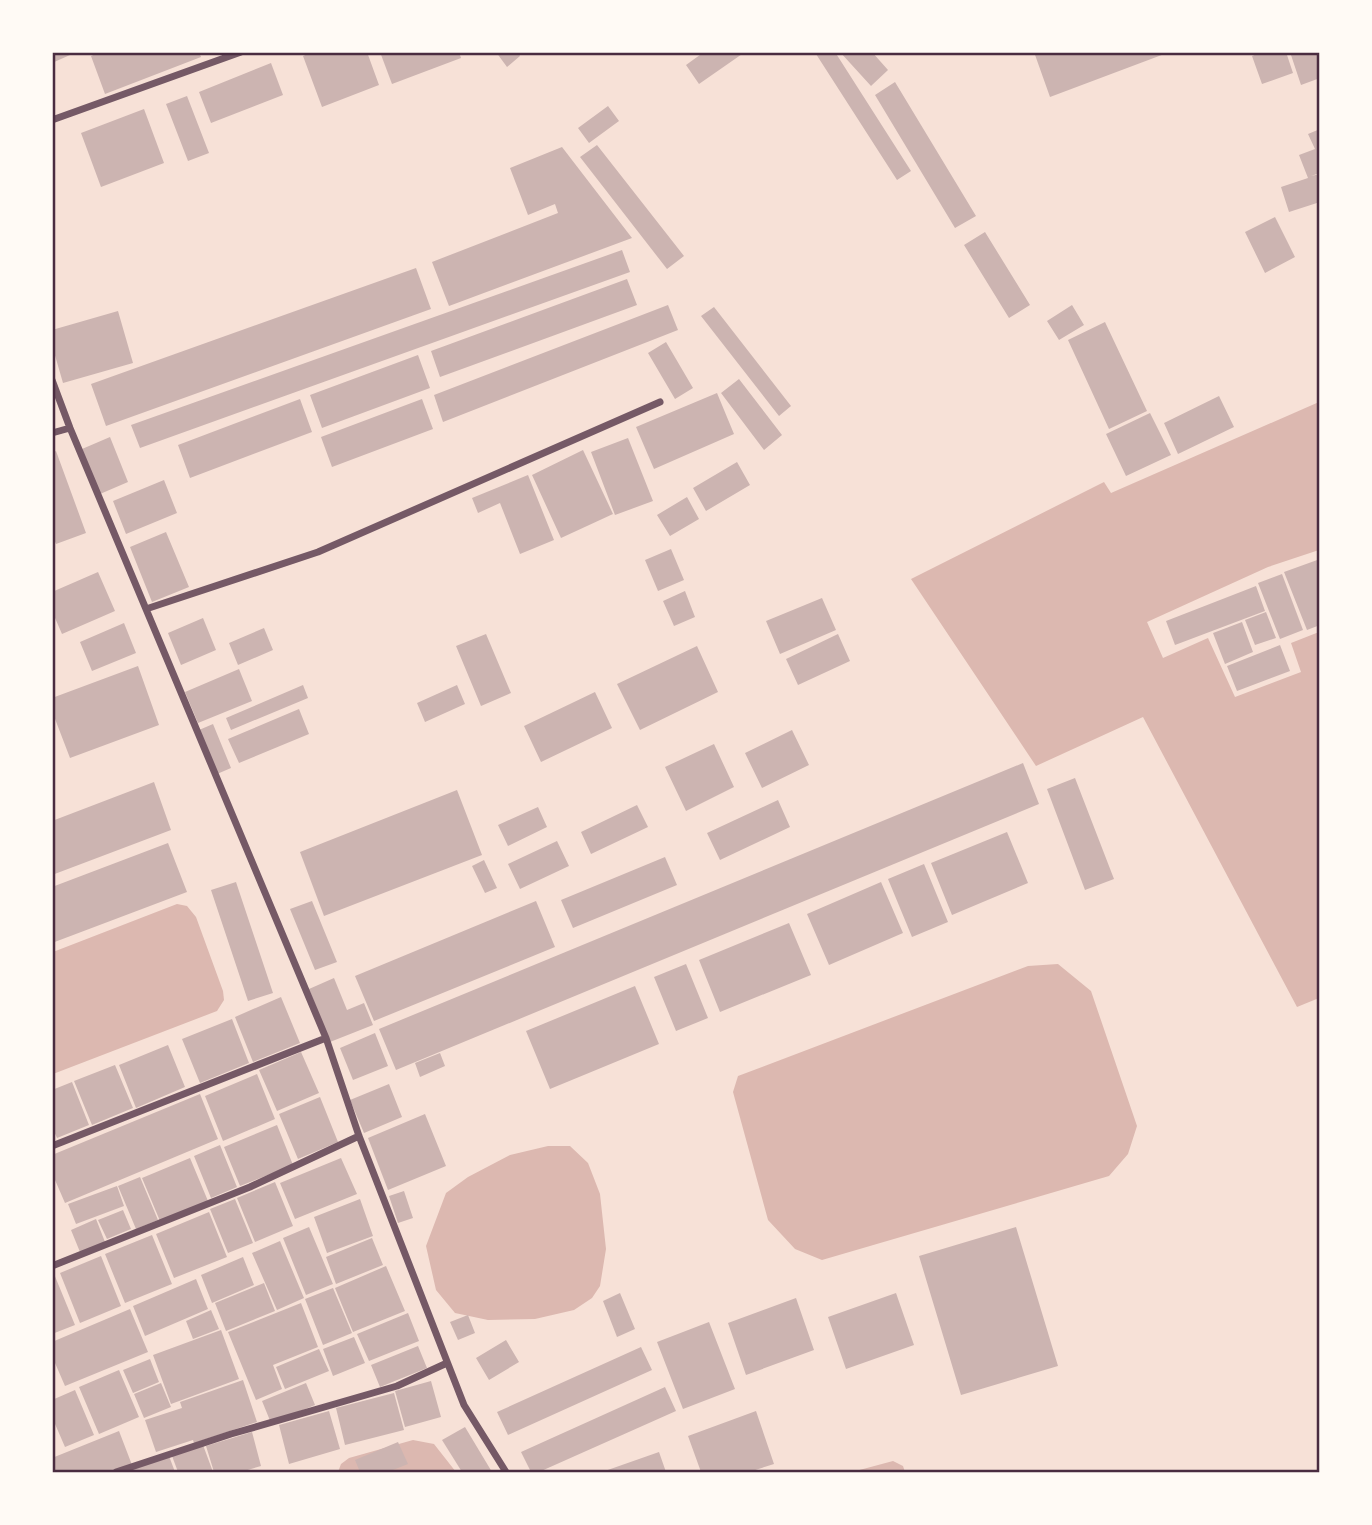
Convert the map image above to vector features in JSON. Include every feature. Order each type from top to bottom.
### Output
[{"type":"street","points":[[52,120],[240,52]]},
{"type":"street","points":[[52,380],[326,1038],[359,1136],[464,1405],[506,1472]]},
{"type":"street","points":[[146,609],[318,552],[660,402]]},
{"type":"street","points":[[52,433],[70,428]]},
{"type":"street","points":[[52,1146],[326,1038]]},
{"type":"street","points":[[52,1266],[239,1192],[359,1136]]},
{"type":"street","points":[[116,1472],[199,1444],[397,1387],[447,1363]]},
{"type":"shaded area","points":[[1319,402],[1319,550],[1268,567],[1147,622],[1163,658],[1208,638],[1235,697],[1301,672],[1291,643],[1319,632],[1319,998],[1297,1007],[1143,717],[1036,766],[911,579],[1104,482],[1111,493]]},
{"type":"shaded area","points":[[177,904],[187,906],[196,917],[223,991],[224,1000],[217,1011],[53,1074],[53,952]]},
{"type":"shaded area","points":[[1058,964],[1091,991],[1137,1126],[1128,1154],[1109,1176],[822,1260],[795,1249],[768,1220],[733,1092],[738,1076],[1028,966]]},
{"type":"shaded area","points":[[548,1146],[570,1146],[588,1163],[600,1194],[606,1249],[600,1286],[592,1298],[574,1310],[535,1319],[488,1320],[455,1313],[436,1290],[426,1246],[446,1193],[468,1177],[510,1155]]},
{"type":"shaded area","points":[[413,1440],[434,1444],[456,1472],[338,1472],[341,1464],[349,1458]]},
{"type":"shaded area","points":[[893,1461],[903,1466],[905,1472],[852,1472]]},
{"type":"building","points":[[52,52],[68,52],[70,55],[52,63]]},
{"type":"building","points":[[100,52],[199,52],[201,57],[105,94],[91,56]]},
{"type":"building","points":[[312,52],[367,52],[379,85],[322,107],[303,56]]},
{"type":"building","points":[[380,52],[459,52],[461,58],[392,84]]},
{"type":"building","points":[[496,52],[518,52],[520,56],[507,67]]},
{"type":"building","points":[[704,52],[745,52],[699,84],[686,65]]},
{"type":"building","points":[[835,52],[911,171],[897,180],[816,54]]},
{"type":"building","points":[[840,52],[872,52],[888,70],[871,86]]},
{"type":"building","points":[[1034,52],[1167,52],[1167,53],[1050,97]]},
{"type":"building","points":[[1262,52],[1286,52],[1293,73],[1262,84],[1252,56]]},
{"type":"building","points":[[1290,52],[1320,52],[1320,78],[1301,85]]},
{"type":"building","points":[[271,63],[283,95],[211,123],[199,92]]},
{"type":"building","points":[[895,82],[976,216],[955,228],[875,95]]},
{"type":"building","points":[[187,96],[209,153],[188,161],[166,104]]},
{"type":"building","points":[[608,106],[619,121],[589,143],[578,128]]},
{"type":"building","points":[[144,109],[164,163],[101,187],[81,133]]},
{"type":"building","points":[[1320,129],[1320,173],[1311,176],[1320,174],[1320,202],[1289,212],[1281,187],[1308,178],[1299,155],[1315,149],[1308,134]]},
{"type":"building","points":[[597,145],[684,256],[667,269],[580,157]]},
{"type":"building","points":[[562,147],[632,238],[449,306],[432,262],[558,213],[555,204],[528,215],[510,168]]},
{"type":"building","points":[[1275,217],[1295,257],[1265,273],[1245,232]]},
{"type":"building","points":[[985,232],[1030,305],[1009,318],[964,245]]},
{"type":"building","points":[[622,250],[630,272],[140,448],[131,425]]},
{"type":"building","points":[[416,268],[431,309],[106,426],[91,384]]},
{"type":"building","points":[[627,279],[637,305],[440,377],[431,351]]},
{"type":"building","points":[[668,305],[678,330],[443,422],[434,395]]},
{"type":"building","points":[[1072,305],[1084,325],[1059,340],[1047,321]]},
{"type":"building","points":[[714,307],[791,406],[779,416],[701,316]]},
{"type":"building","points":[[118,311],[133,363],[63,383],[52,345],[52,330]]},
{"type":"building","points":[[1105,322],[1147,411],[1109,429],[1068,340]]},
{"type":"building","points":[[666,342],[693,388],[675,399],[648,353]]},
{"type":"building","points":[[418,355],[430,388],[322,428],[310,395]]},
{"type":"building","points":[[739,379],[782,435],[764,450],[721,393]]},
{"type":"building","points":[[717,393],[734,434],[654,469],[636,427]]},
{"type":"building","points":[[1219,396],[1234,427],[1178,454],[1164,423]]},
{"type":"building","points":[[300,399],[312,432],[190,478],[178,445]]},
{"type":"building","points":[[422,399],[433,429],[332,467],[321,437]]},
{"type":"building","points":[[1150,413],[1171,455],[1126,476],[1106,434]]},
{"type":"building","points":[[110,437],[128,482],[100,494],[82,449]]},
{"type":"building","points":[[628,438],[653,501],[615,515],[591,452]]},
{"type":"building","points":[[583,450],[613,514],[561,538],[532,475]]},
{"type":"building","points":[[56,451],[86,533],[56,544],[52,535],[52,453]]},
{"type":"building","points":[[737,462],[750,485],[706,511],[693,488]]},
{"type":"building","points":[[528,475],[554,540],[520,554],[500,503],[478,513],[472,498]]},
{"type":"building","points":[[164,480],[177,513],[126,534],[113,501]]},
{"type":"building","points":[[687,497],[699,519],[670,536],[657,515]]},
{"type":"building","points":[[166,532],[189,587],[152,602],[130,547]]},
{"type":"building","points":[[671,549],[684,580],[658,591],[645,560]]},
{"type":"building","points":[[1320,559],[1320,625],[1307,630],[1284,572]]},
{"type":"building","points":[[98,572],[115,611],[62,634],[52,611],[52,592]]},
{"type":"building","points":[[1282,574],[1303,630],[1280,639],[1258,583]]},
{"type":"building","points":[[1256,586],[1265,611],[1175,645],[1166,621]]},
{"type":"building","points":[[685,591],[695,617],[674,626],[663,601]]},
{"type":"building","points":[[822,598],[836,630],[780,654],[766,621]]},
{"type":"building","points":[[1266,612],[1276,638],[1255,645],[1245,620]]},
{"type":"building","points":[[203,618],[216,650],[181,665],[168,633]]},
{"type":"building","points":[[1242,622],[1253,652],[1225,664],[1213,633]]},
{"type":"building","points":[[124,623],[136,653],[92,671],[80,642]]},
{"type":"building","points":[[264,628],[273,650],[238,665],[229,643]]},
{"type":"building","points":[[486,634],[511,693],[481,706],[456,646]]},
{"type":"building","points":[[838,634],[850,661],[798,685],[786,659]]},
{"type":"building","points":[[1280,645],[1290,671],[1237,691],[1227,666]]},
{"type":"building","points":[[697,646],[718,692],[640,730],[617,684]]},
{"type":"building","points":[[138,666],[159,725],[70,758],[52,711],[52,698]]},
{"type":"building","points":[[239,669],[252,701],[198,723],[185,692]]},
{"type":"building","points":[[303,685],[308,698],[231,730],[226,718]]},
{"type":"building","points":[[457,685],[465,704],[425,722],[417,703]]},
{"type":"building","points":[[595,692],[612,728],[541,762],[524,726]]},
{"type":"building","points":[[299,709],[309,734],[239,763],[228,739]]},
{"type":"building","points":[[213,724],[231,768],[217,774],[199,730]]},
{"type":"building","points":[[792,730],[809,765],[762,788],[745,753]]},
{"type":"building","points":[[714,744],[734,787],[686,811],[665,767]]},
{"type":"building","points":[[1023,763],[1039,804],[396,1070],[379,1029]]},
{"type":"building","points":[[1075,778],[1114,879],[1085,890],[1047,789]]},
{"type":"building","points":[[154,782],[171,830],[52,875],[52,821]]},
{"type":"building","points":[[457,790],[482,855],[324,916],[300,852]]},
{"type":"building","points":[[778,800],[790,827],[720,860],[707,833]]},
{"type":"building","points":[[637,805],[648,827],[591,854],[581,832]]},
{"type":"building","points":[[538,807],[547,827],[508,846],[498,825]]},
{"type":"building","points":[[1007,832],[1028,883],[952,915],[931,863]]},
{"type":"building","points":[[557,841],[569,866],[520,889],[508,864]]},
{"type":"building","points":[[168,843],[187,892],[52,943],[52,887]]},
{"type":"building","points":[[665,857],[677,885],[573,928],[561,900]]},
{"type":"building","points":[[484,860],[497,888],[485,893],[472,866]]},
{"type":"building","points":[[924,864],[948,922],[912,937],[888,879]]},
{"type":"building","points":[[236,882],[273,993],[248,1001],[211,890]]},
{"type":"building","points":[[881,882],[903,933],[829,965],[807,914]]},
{"type":"building","points":[[312,901],[337,962],[315,970],[290,909]]},
{"type":"building","points":[[536,901],[555,947],[374,1021],[355,976]]},
{"type":"building","points":[[789,923],[811,975],[720,1012],[699,960]]},
{"type":"building","points":[[686,964],[708,1018],[676,1031],[654,977]]},
{"type":"building","points":[[334,978],[347,1010],[364,1003],[373,1025],[330,1042],[309,989]]},
{"type":"building","points":[[635,986],[659,1044],[550,1089],[526,1031]]},
{"type":"building","points":[[281,997],[300,1043],[253,1062],[235,1017]]},
{"type":"building","points":[[232,1019],[249,1063],[200,1083],[182,1039]]},
{"type":"building","points":[[375,1033],[388,1066],[353,1080],[340,1048]]},
{"type":"building","points":[[168,1045],[185,1087],[136,1108],[119,1065]]},
{"type":"building","points":[[301,1052],[319,1093],[277,1111],[259,1070]]},
{"type":"building","points":[[440,1053],[445,1066],[420,1077],[415,1063]]},
{"type":"building","points":[[115,1065],[133,1108],[92,1125],[74,1081]]},
{"type":"building","points":[[257,1074],[275,1119],[223,1141],[205,1096]]},
{"type":"building","points":[[72,1082],[89,1125],[57,1138],[52,1127],[52,1090]]},
{"type":"building","points":[[389,1084],[402,1117],[364,1133],[350,1100]]},
{"type":"building","points":[[200,1094],[218,1139],[65,1203],[52,1173],[52,1155]]},
{"type":"building","points":[[320,1097],[338,1142],[298,1159],[279,1114]]},
{"type":"building","points":[[425,1114],[446,1166],[388,1190],[368,1138]]},
{"type":"building","points":[[277,1125],[293,1165],[240,1186],[224,1147]]},
{"type":"building","points":[[220,1145],[237,1187],[211,1198],[194,1156]]},
{"type":"building","points":[[190,1158],[208,1201],[160,1221],[142,1178]]},
{"type":"building","points":[[341,1158],[357,1194],[295,1219],[280,1183]]},
{"type":"building","points":[[140,1177],[158,1220],[136,1229],[118,1186]]},
{"type":"building","points":[[275,1182],[293,1226],[255,1242],[237,1198]]},
{"type":"building","points":[[117,1186],[124,1206],[76,1224],[68,1204]]},
{"type":"building","points":[[404,1191],[413,1218],[398,1223],[389,1196]]},
{"type":"building","points":[[235,1199],[253,1243],[228,1253],[210,1209]]},
{"type":"building","points":[[360,1199],[373,1236],[327,1253],[314,1217]]},
{"type":"building","points":[[123,1210],[131,1229],[107,1239],[98,1220]]},
{"type":"building","points":[[209,1212],[227,1257],[174,1278],[156,1234]]},
{"type":"building","points":[[96,1219],[105,1242],[80,1252],[71,1230]]},
{"type":"building","points":[[309,1227],[333,1284],[306,1295],[283,1238]]},
{"type":"building","points":[[1016,1227],[1058,1366],[961,1395],[919,1256]]},
{"type":"building","points":[[152,1235],[172,1284],[125,1303],[105,1254]]},
{"type":"building","points":[[372,1238],[383,1265],[336,1284],[326,1257]]},
{"type":"building","points":[[280,1241],[304,1298],[277,1310],[252,1253]]},
{"type":"building","points":[[101,1256],[121,1306],[80,1323],[60,1273]]},
{"type":"building","points":[[243,1257],[254,1285],[212,1303],[201,1275]]},
{"type":"building","points":[[386,1266],[405,1311],[353,1332],[335,1288]]},
{"type":"building","points":[[52,1269],[75,1325],[52,1334]]},
{"type":"building","points":[[196,1279],[208,1309],[145,1336],[133,1306]]},
{"type":"building","points":[[264,1283],[275,1311],[226,1331],[215,1303]]},
{"type":"building","points":[[333,1288],[352,1333],[323,1345],[305,1299]]},
{"type":"building","points":[[620,1293],[635,1329],[617,1337],[603,1301]]},
{"type":"building","points":[[896,1293],[914,1345],[846,1369],[828,1317]]},
{"type":"building","points":[[796,1298],[814,1350],[746,1375],[728,1323]]},
{"type":"building","points":[[301,1303],[318,1347],[273,1365],[282,1389],[256,1400],[228,1332]]},
{"type":"building","points":[[130,1309],[148,1352],[65,1386],[52,1356],[52,1342]]},
{"type":"building","points":[[211,1310],[219,1329],[193,1339],[186,1321]]},
{"type":"building","points":[[408,1313],[419,1341],[369,1361],[357,1334]]},
{"type":"building","points":[[468,1315],[475,1333],[458,1340],[450,1322]]},
{"type":"building","points":[[709,1322],[735,1389],[683,1409],[657,1342]]},
{"type":"building","points":[[221,1330],[239,1379],[171,1404],[153,1355]]},
{"type":"building","points":[[354,1337],[365,1363],[333,1376],[323,1349]]},
{"type":"building","points":[[506,1340],[519,1362],[489,1380],[476,1358]]},
{"type":"building","points":[[418,1346],[427,1368],[380,1387],[371,1365]]},
{"type":"building","points":[[641,1347],[652,1370],[508,1435],[497,1412]]},
{"type":"building","points":[[319,1349],[329,1371],[285,1389],[276,1367]]},
{"type":"building","points":[[150,1359],[159,1382],[133,1393],[123,1370]]},
{"type":"building","points":[[119,1370],[139,1417],[99,1434],[79,1387]]},
{"type":"building","points":[[243,1380],[257,1422],[194,1443],[193,1440],[156,1452],[145,1420],[182,1408],[180,1402]]},
{"type":"building","points":[[431,1381],[441,1417],[405,1427],[395,1391]]},
{"type":"building","points":[[161,1383],[171,1407],[144,1418],[134,1394]]},
{"type":"building","points":[[306,1383],[315,1405],[271,1423],[262,1401]]},
{"type":"building","points":[[665,1387],[676,1411],[539,1472],[531,1472],[521,1452]]},
{"type":"building","points":[[75,1390],[94,1435],[65,1447],[52,1417],[52,1400]]},
{"type":"building","points":[[394,1393],[404,1430],[345,1445],[336,1408]]},
{"type":"building","points":[[329,1411],[340,1449],[289,1464],[279,1425]]},
{"type":"building","points":[[756,1411],[774,1464],[749,1472],[701,1472],[688,1436]]},
{"type":"building","points":[[465,1427],[492,1472],[462,1472],[442,1440]]},
{"type":"building","points":[[119,1431],[132,1465],[112,1472],[52,1472],[52,1458]]},
{"type":"building","points":[[252,1432],[261,1466],[241,1472],[214,1472],[206,1446]]},
{"type":"building","points":[[398,1442],[408,1464],[388,1472],[360,1472],[355,1460]]},
{"type":"building","points":[[203,1445],[213,1472],[178,1472],[172,1456]]},
{"type":"building","points":[[659,1452],[666,1472],[602,1472]]},
{"type":"building","points":[[169,1456],[175,1472],[124,1472]]}]
